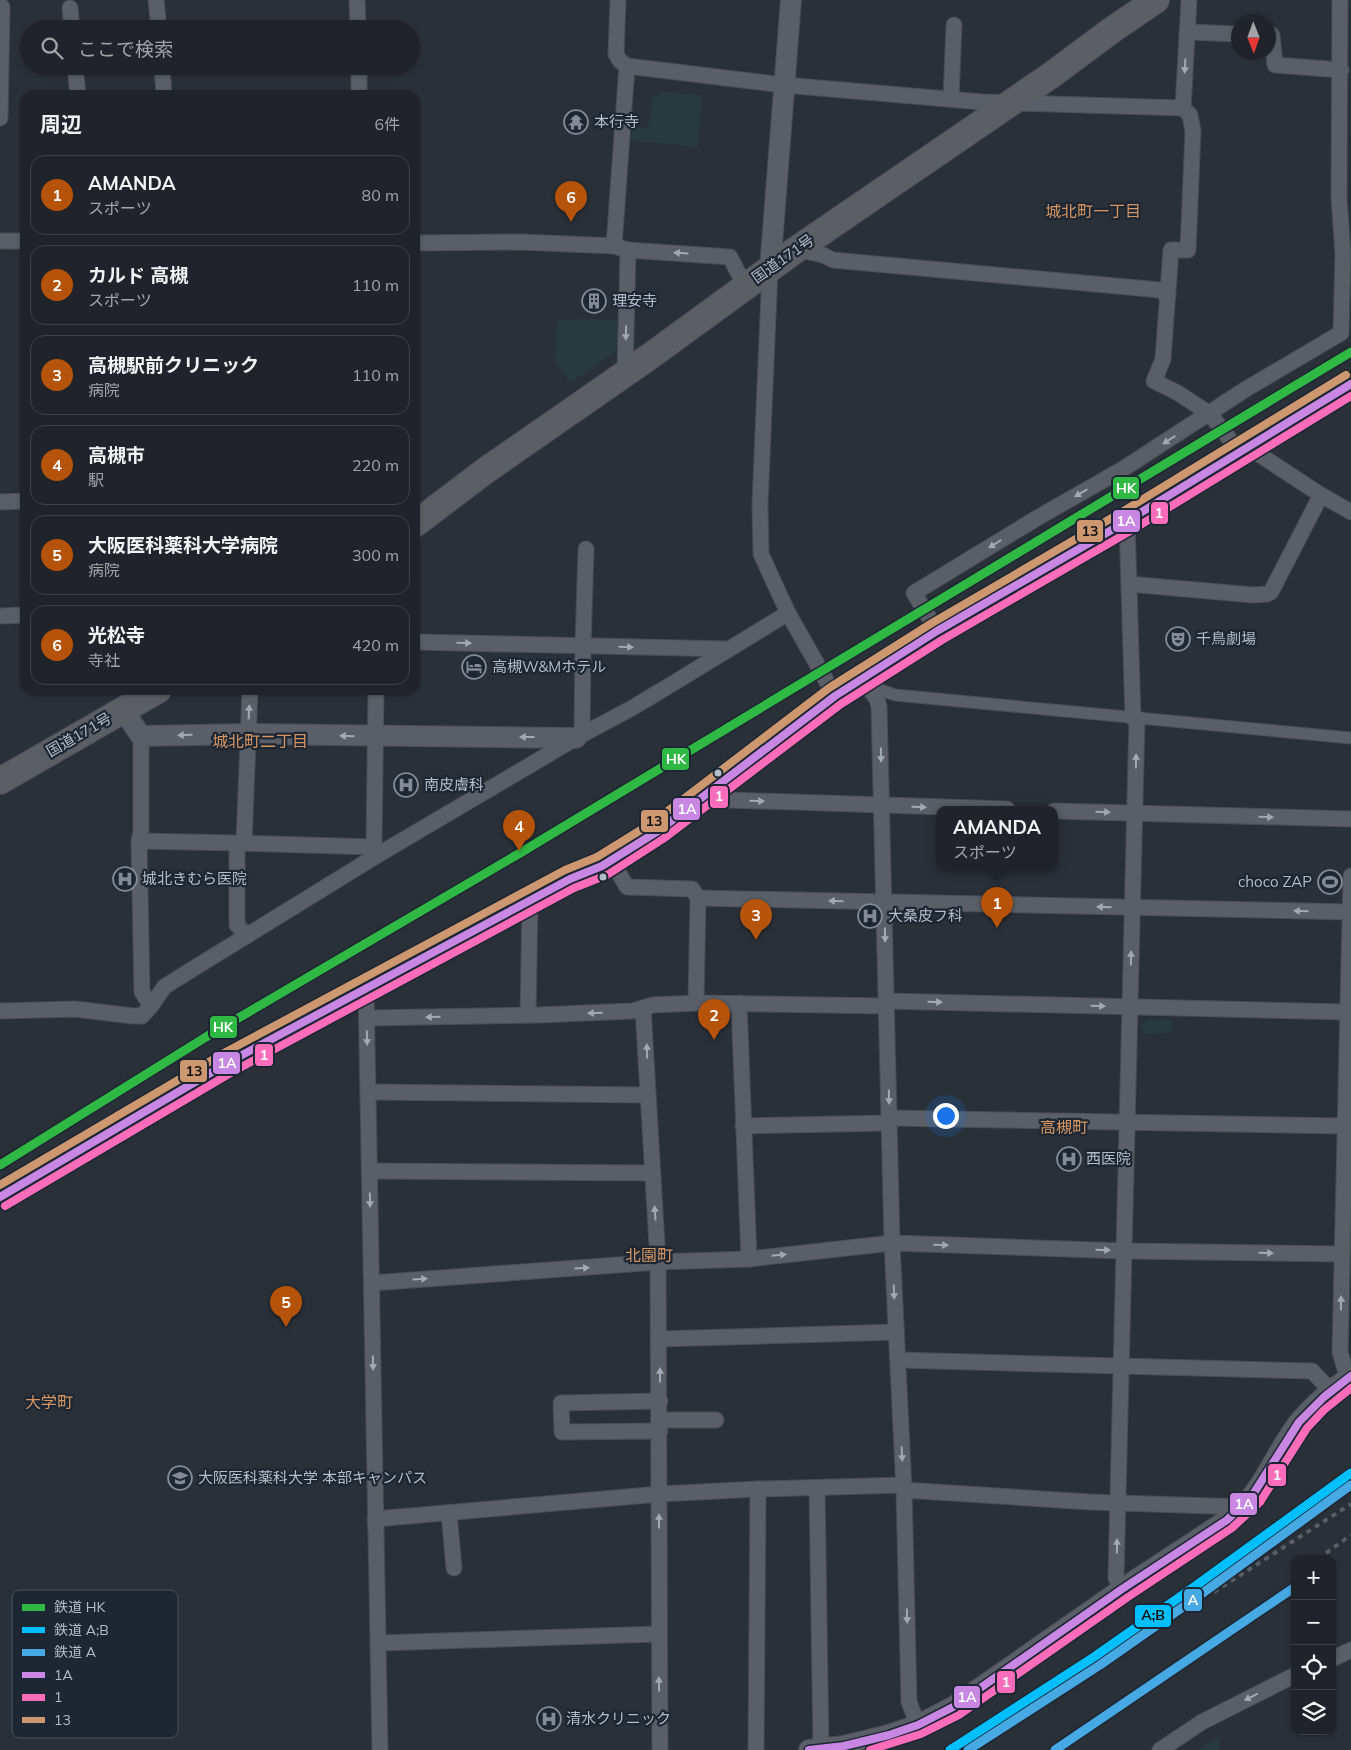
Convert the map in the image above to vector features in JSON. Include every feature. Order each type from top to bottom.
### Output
[{"type":"highway","name":"国道171号","points":[[420,520],[485,471],[770,269],[796,248],[952,144],[1156,0]]},
{"type":"highway","name":"国道171号","points":[[0,780],[124,701],[143,695]]},
{"type":"street","points":[[156,0],[158,20]]},
{"type":"street","points":[[357,0],[358,20]]},
{"type":"street","points":[[618,0],[616,54],[620,61],[627,66],[784,85],[951,99],[1010,103],[1183,108],[1190,115],[1193,131],[1188,250],[1171,250],[1163,359],[1154,381],[1178,393],[1210,414],[1234,445],[1260,454],[1321,495],[1351,512]]},
{"type":"street","points":[[791,0],[770,269],[760,503],[761,554],[788,613],[836,696]]},
{"type":"street","points":[[1183,108],[1189,0]]},
{"type":"street","points":[[937,631],[914,593],[1037,518],[1124,469],[1246,390],[1346,330],[1343,254],[1345,145],[1340,0]]},
{"type":"street","points":[[0,118],[2,8]]},
{"type":"street","points":[[70,8],[71,20]]},
{"type":"street","points":[[951,99],[954,25]]},
{"type":"street","points":[[1187,32],[1231,34]]},
{"type":"street","points":[[1274,60],[1275,65],[1341,70]]},
{"type":"street","points":[[624,374],[621,248],[627,66]]},
{"type":"street","points":[[76,75],[77,90]]},
{"type":"street","points":[[163,75],[164,90]]},
{"type":"street","points":[[358,75],[359,90]]},
{"type":"street","points":[[0,241],[20,241]]},
{"type":"street","points":[[420,243],[522,242],[730,257],[745,286]]},
{"type":"street","points":[[796,248],[823,255],[833,260],[1160,290],[1168,296]]},
{"type":"street","points":[[0,1197],[229,1062],[530,900],[611,860],[658,831],[836,696],[937,631],[1127,521],[1351,384]]},
{"type":"street","points":[[1129,584],[1253,595],[1267,594],[1271,592],[1321,495]]},
{"type":"street","points":[[0,502],[20,501]]},
{"type":"street","points":[[1122,1589],[1116,1578],[1135,813],[1135,718],[1127,521]]},
{"type":"street","points":[[579,736],[586,549]]},
{"type":"street","points":[[0,1010],[76,1009],[123,1016],[142,1016],[164,987],[247,936],[375,852],[632,708],[788,613]]},
{"type":"street","points":[[0,616],[20,615]]},
{"type":"street","points":[[420,642],[729,649]]},
{"type":"street","points":[[858,682],[895,695],[1351,738]]},
{"type":"street","points":[[858,682],[872,691],[876,696],[879,706],[892,1243],[904,1487],[909,1702],[918,1725]]},
{"type":"street","points":[[247,936],[237,925],[250,695]]},
{"type":"street","points":[[375,852],[376,695]]},
{"type":"street","points":[[124,701],[141,736],[141,832],[139,841],[142,992],[151,1006]]},
{"type":"street","points":[[141,736],[248,734],[375,737],[579,736]]},
{"type":"street","points":[[713,788],[724,799],[728,800],[936,807]]},
{"type":"street","points":[[1058,811],[1351,819]]},
{"type":"street","points":[[139,841],[241,843],[375,852]]},
{"type":"street","points":[[611,860],[627,887],[692,889],[698,898],[696,1002]]},
{"type":"street","points":[[817,1488],[815,1749],[861,1742],[889,1735],[918,1725],[953,1707],[1122,1589],[1227,1520],[1243,1507],[1298,1422],[1349,1377],[1340,1352],[1351,876]]},
{"type":"street","points":[[698,898],[1350,912]]},
{"type":"street","points":[[528,1015],[530,900]]},
{"type":"street","points":[[366,989],[380,1745]]},
{"type":"street","points":[[367,1018],[632,1011],[653,1004],[696,1002],[887,1003],[1347,1012]]},
{"type":"street","points":[[740,1003],[749,1259]]},
{"type":"street","points":[[643,1008],[658,1262],[660,1339],[660,1750]]},
{"type":"street","points":[[368,1092],[648,1095]]},
{"type":"street","points":[[743,1126],[889,1120],[1344,1126]]},
{"type":"street","points":[[370,1171],[653,1174]]},
{"type":"street","points":[[372,1283],[658,1262],[749,1259],[892,1243],[1124,1251],[1342,1254]]},
{"type":"street","points":[[660,1339],[896,1332]]},
{"type":"street","points":[[898,1360],[1312,1371],[1331,1391]]},
{"type":"street","points":[[660,1401],[561,1403],[562,1432],[716,1420]]},
{"type":"street","points":[[376,1519],[660,1494],[817,1488],[904,1487],[1090,1502],[1243,1507]]},
{"type":"street","points":[[756,1750],[758,1489]]},
{"type":"street","points":[[449,1513],[454,1568]]},
{"type":"street","points":[[376,1519],[380,1745]]},
{"type":"street","points":[[378,1644],[659,1634]]},
{"type":"street","points":[[1336,1657],[1351,1650]]},
{"type":"street","points":[[1160,1750],[1202,1722],[1291,1677]]},
{"type":"green space","points":[[661,92],[702,95],[698,148],[631,141],[633,128],[648,128],[653,96],[659,96]]},
{"type":"green space","points":[[557,319],[620,320],[620,348],[570,383],[555,362]]},
{"type":"green space","points":[[1148,1019],[1173,1020],[1172,1033],[1142,1034],[1142,1024]]},
{"type":"green space","points":[[1219,1736],[1219,1750],[1199,1750],[1200,1749]]},
{"type":"railway","points":[[1214,1592],[1351,1504]]},
{"type":"railway","points":[[1324,1555],[1351,1535]]},
{"type":"rail line","name":"HK","points":[[0,1165],[206,1037],[520,853],[1351,352]]},
{"type":"rail line","name":"A;B","points":[[950,1750],[1094,1657],[1351,1473]]},
{"type":"rail line","name":"A","points":[[968,1750],[1100,1665],[1351,1485]]},
{"type":"rail line","name":"A","points":[[1055,1750],[1291,1590]]},
{"type":"transit line","name":"13","points":[[0,1185],[224,1053],[565,870],[597,857],[652,823],[829,688],[932,623],[1122,512],[1346,375]]},
{"type":"transit line","name":"1A","points":[[0,1197],[229,1062],[570,879],[602,866],[658,831],[835,696],[937,631],[1127,521],[1351,384]]},
{"type":"transit line","name":"1","points":[[5,1206],[234,1071],[574,888],[607,875],[663,839],[841,704],[942,640],[1132,530],[1351,396]]},
{"type":"transit line","name":"1A","points":[[809,1750],[844,1746],[889,1735],[918,1725],[953,1707],[1122,1589],[1227,1520],[1252,1496],[1299,1422],[1324,1397],[1351,1376]]},
{"type":"transit line","name":"1","points":[[870,1750],[921,1734],[959,1715],[1128,1597],[1232,1528],[1260,1502],[1307,1428],[1324,1410],[1351,1388]]},
{"type":"place","name":"本行寺","points":[[576,122]]},
{"type":"place","name":"光松寺","points":[[571,222]]},
{"type":"place","name":"理安寺","points":[[594,301]]},
{"type":"place","name":"千鳥劇場","points":[[1178,639]]},
{"type":"place","name":"高槻W&Mホテル","points":[[474,667]]},
{"type":"place","name":"南皮膚科","points":[[406,785]]},
{"type":"place","name":"高槻市","points":[[519,851]]},
{"type":"place","name":"城北きむら医院","points":[[125,879]]},
{"type":"place","name":"choco ZAP","points":[[1330,882]]},
{"type":"place","name":"大桑皮フ科","points":[[870,916]]},
{"type":"place","name":"AMANDA","points":[[997,928]]},
{"type":"place","name":"高槻駅前クリニック","points":[[756,940]]},
{"type":"place","name":"カルド 高槻","points":[[714,1040]]},
{"type":"place","name":"西医院","points":[[1069,1159]]},
{"type":"place","name":"大阪医科薬科大学病院","points":[[286,1327]]},
{"type":"place","name":"大阪医科薬科大学 本部キャンパス","points":[[180,1478]]},
{"type":"place","name":"清水クリニック","points":[[549,1719]]},
{"type":"district","name":"城北町一丁目","points":[[1093,211]]},
{"type":"district","name":"城北町二丁目","points":[[260,741]]},
{"type":"district","name":"高槻町","points":[[1064,1127]]},
{"type":"district","name":"北園町","points":[[649,1255]]},
{"type":"district","name":"大学町","points":[[49,1402]]}]
